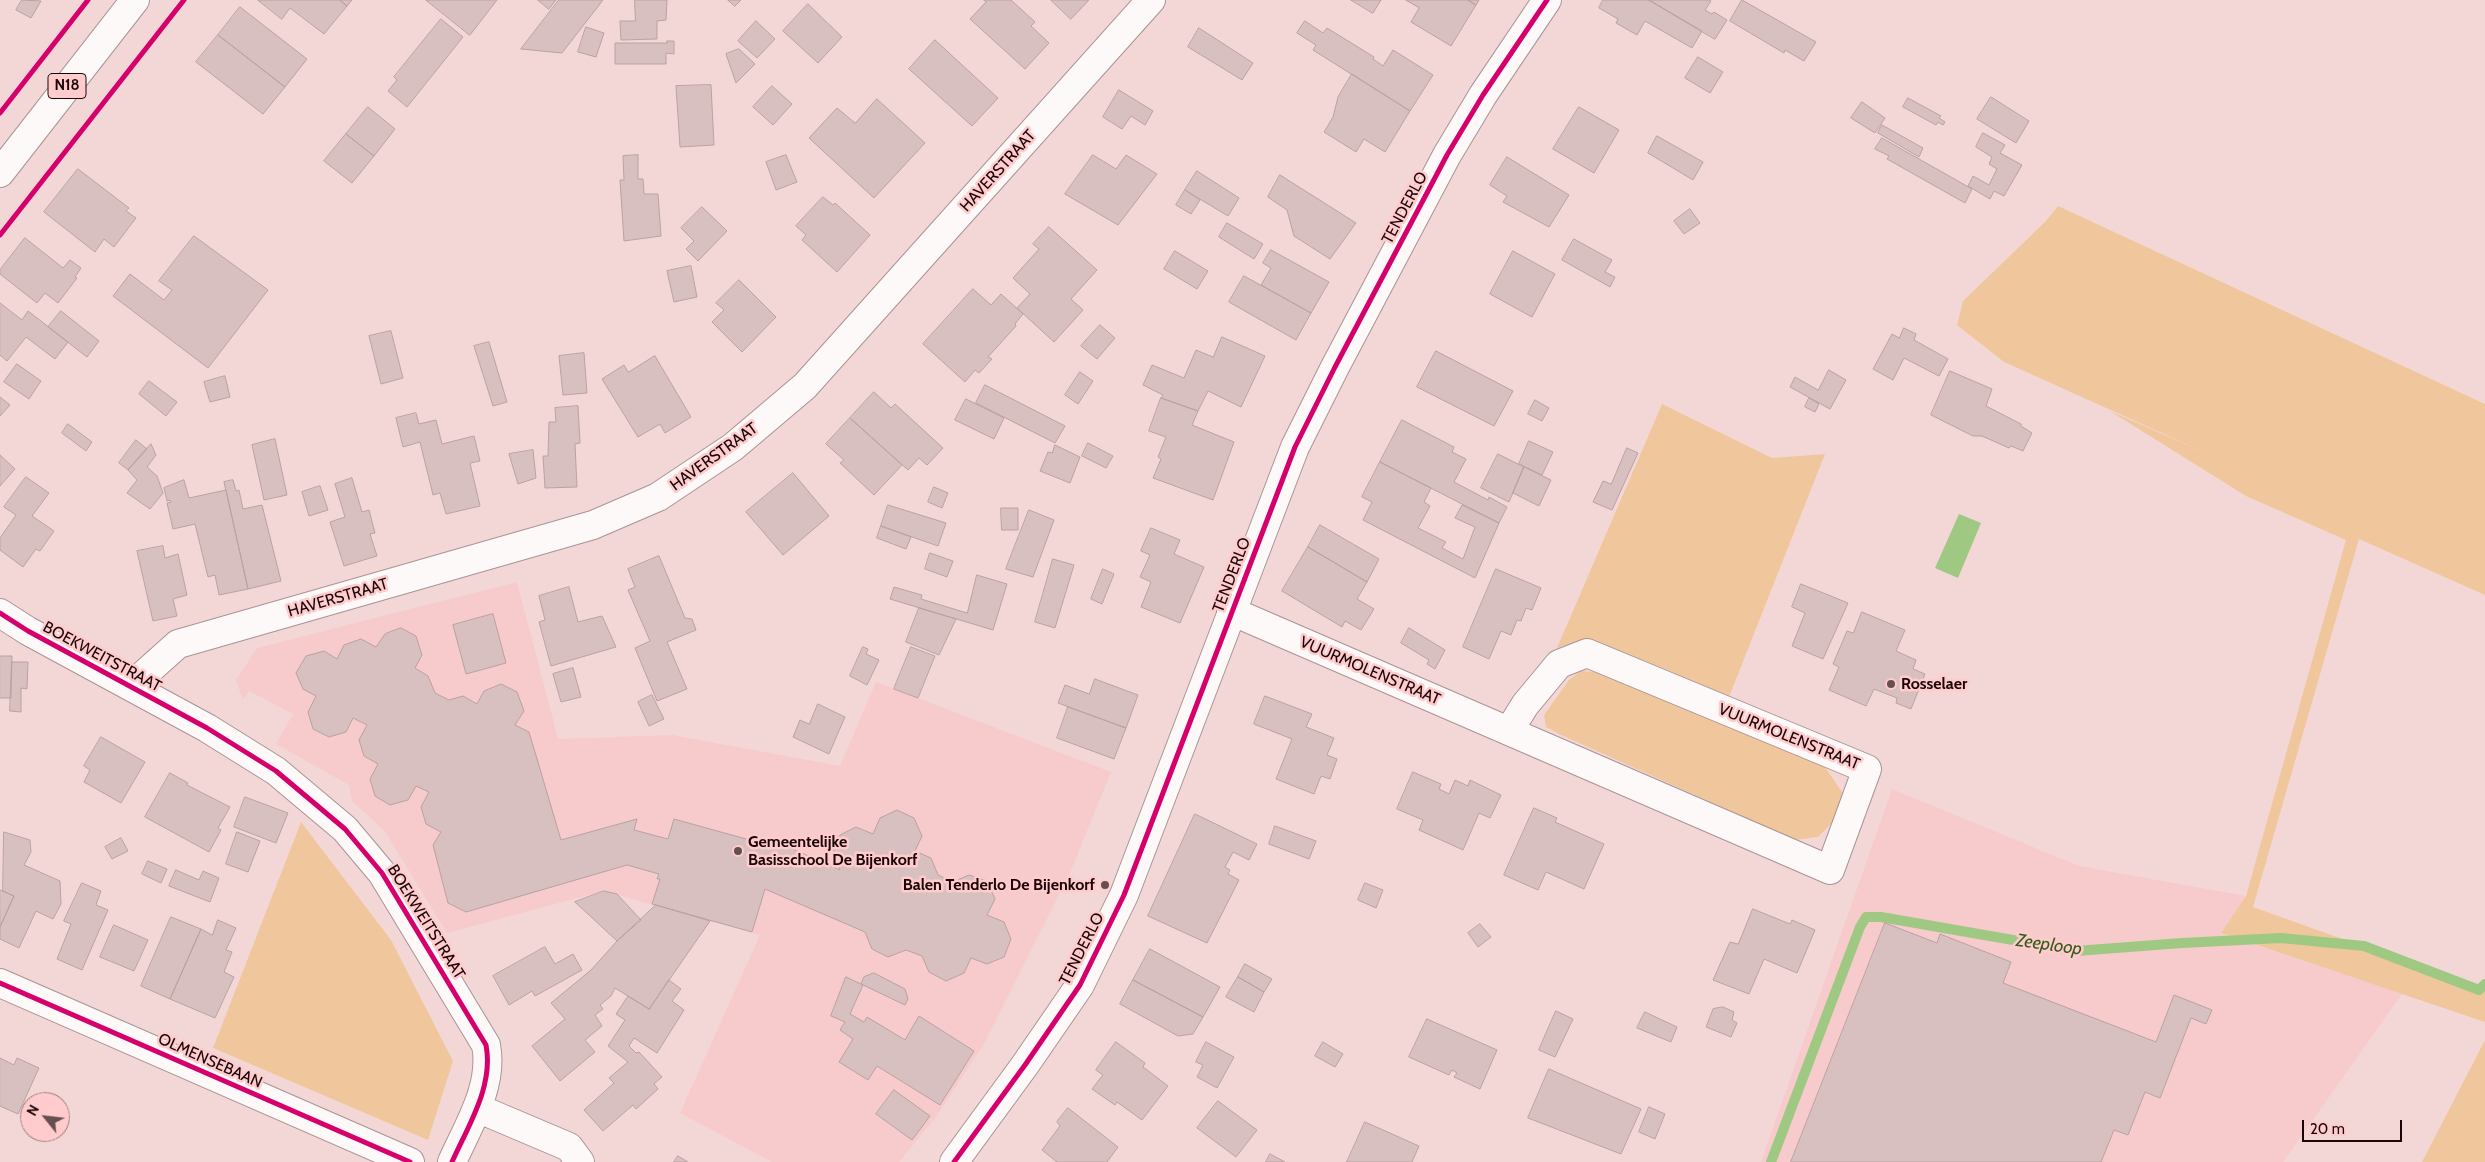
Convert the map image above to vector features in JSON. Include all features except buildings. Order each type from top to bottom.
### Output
[{"type":"street","name":"N18","points":[[0,172],[135,0]]},
{"type":"street","name":"HAVERSTRAAT","points":[[131,686],[178,644],[593,525],[658,497],[733,447],[805,386],[1151,0]]},
{"type":"street","name":"TENDERLO","points":[[954,1162],[1025,1066],[1080,984],[1124,895],[1231,610],[1296,447],[1335,366],[1448,155],[1483,95],[1547,0]]},
{"type":"street","name":"VUURMOLENSTRAAT","points":[[1231,610],[1509,731],[1830,870],[1867,769],[1587,653],[1559,664],[1525,706],[1509,731]]},
{"type":"street","name":"BOEKWEITSTRAAT","points":[[0,613],[28,631],[207,728],[276,771],[346,828],[382,873],[486,1045],[489,1060],[487,1078],[477,1108],[452,1162]]},
{"type":"street","name":"OLMENSEBAAN","points":[[0,983],[373,1155],[410,1162]]},
{"type":"street","points":[[477,1108],[570,1147],[580,1162]]},
{"type":"shaded area","points":[[2058,206],[2485,404],[2485,595],[2359,539],[2253,907],[2485,990],[2485,1022],[2221,933],[2246,896],[2346,540],[2246,496],[2110,411],[2213,456],[2004,362],[1957,325],[1963,301],[2046,221]]},
{"type":"shaded area","points":[[1662,404],[1772,458],[1825,454],[1729,697],[1663,668],[1596,642],[1579,641],[1557,648]]},
{"type":"shaded area","points":[[1959,514],[1981,523],[1958,578],[1935,568]]},
{"type":"shaded area","name":"Gemeentelijke Basisschool De Bijenkorf","points":[[517,582],[558,739],[672,735],[840,766],[876,682],[1111,772],[1070,873],[985,1042],[936,1117],[899,1162],[772,1162],[680,1113],[760,935],[604,891],[447,933],[384,830],[352,801],[349,785],[276,744],[293,714],[249,691],[243,700],[236,680],[257,648]]},
{"type":"shaded area","points":[[1581,671],[1599,672],[1825,767],[1842,792],[1842,808],[1831,824],[1818,837],[1795,840],[1546,727],[1544,715],[1569,680]]},
{"type":"shaded area","points":[[1892,789],[2079,866],[2246,896],[2221,934],[2402,994],[2283,1162],[1761,1162]]},
{"type":"shaded area","points":[[301,822],[391,940],[453,1061],[428,1140],[213,1048]]},
{"type":"shaded area","points":[[2485,1040],[2485,1162],[2422,1162]]},
{"type":"waterway","name":"Zeeploop","points":[[1771,1162],[1860,927],[1866,917],[1881,917],[2076,951],[2281,938],[2364,946],[2479,990],[2485,984]]},
{"type":"cycle path","points":[[0,113],[88,0]]},
{"type":"cycle path","points":[[0,235],[184,0]]},
{"type":"cycle path","points":[[954,1162],[1025,1065],[1080,985],[1124,895],[1295,447],[1447,155],[1483,95],[1547,0]]},
{"type":"cycle path","points":[[0,613],[28,631],[207,728],[276,771],[345,829],[382,873],[486,1045],[486,1076],[483,1091],[472,1120],[452,1162]]},
{"type":"cycle path","points":[[0,983],[410,1162]]},
{"type":"place","name":"Rosselaer","points":[[1891,684]]},
{"type":"place","name":"Gemeentelijke Basisschool De Bijenkorf","points":[[738,851]]},
{"type":"place","name":"Balen Tenderlo De Bijenkorf","points":[[1105,885]]}]
